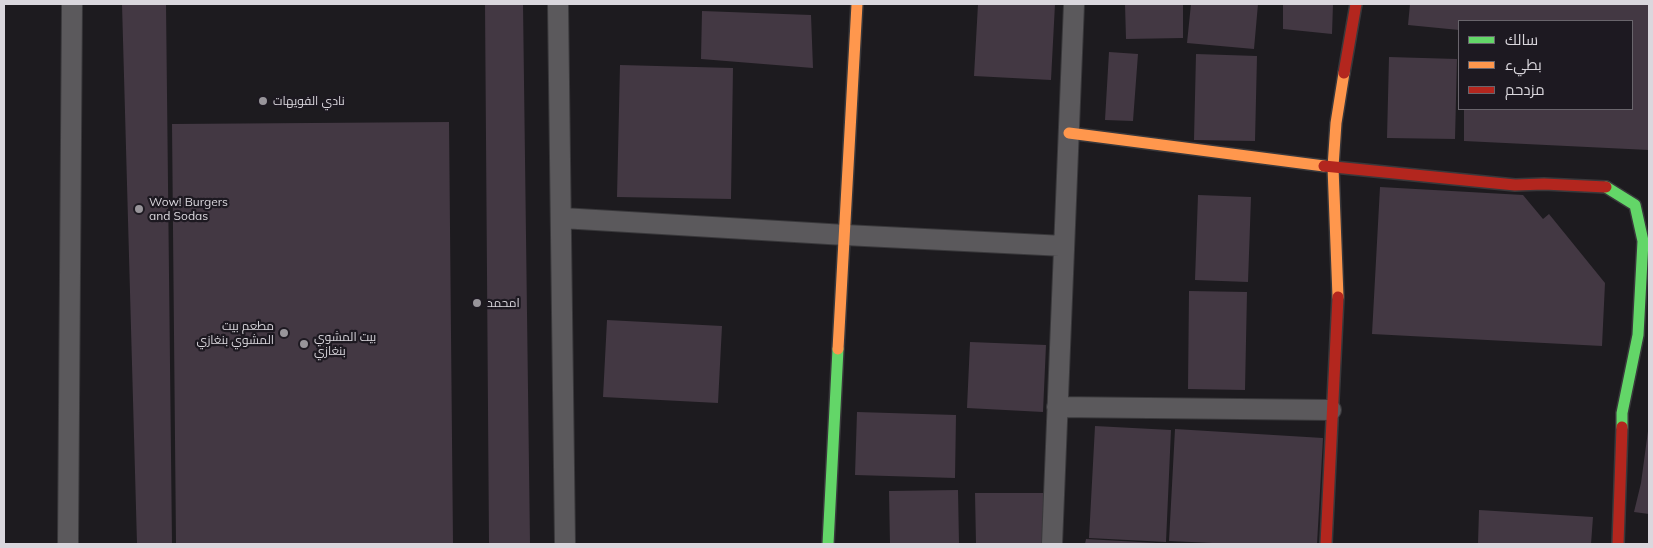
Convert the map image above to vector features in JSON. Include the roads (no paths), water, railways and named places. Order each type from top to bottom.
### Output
[{"type":"street","points":[[68,544],[72,4]]},
{"type":"street","points":[[558,4],[565,544]]},
{"type":"street","points":[[828,544],[857,4]]},
{"type":"street","points":[[1052,544],[1074,4]]},
{"type":"street","points":[[1326,544],[1338,289],[1333,167],[1336,123],[1356,4]]},
{"type":"street","points":[[1068,133],[1333,167],[1515,185],[1544,184],[1605,187],[1635,205],[1643,241],[1644,338],[1622,413],[1618,544]]},
{"type":"street","points":[[562,218],[1064,246]]},
{"type":"street","points":[[1057,407],[1331,410]]},
{"type":"place","name":"نادي الفويهات","points":[[263,101]]},
{"type":"place","name":"Wow! Burgers and Sodas","points":[[139,209]]},
{"type":"place","name":"امحمد","points":[[477,303]]},
{"type":"place","name":"مطعم بيت المشوي بنغازي","points":[[284,333]]},
{"type":"place","name":"بيت المشوي بنغازي","points":[[304,344]]}]
